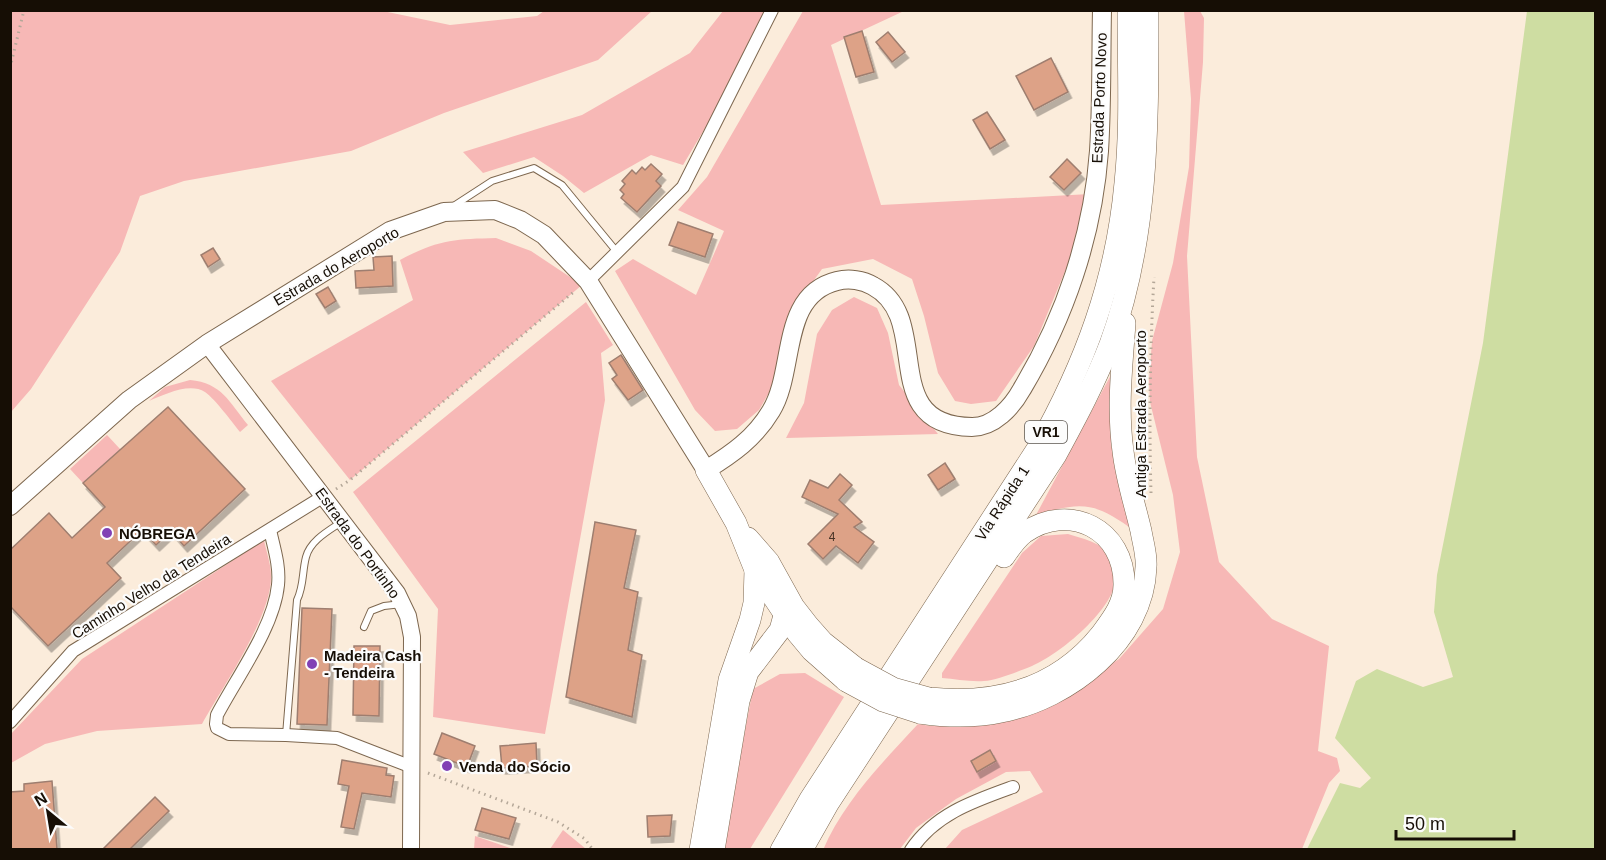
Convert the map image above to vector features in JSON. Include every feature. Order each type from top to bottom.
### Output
[{"type":"highway","name":"Via Rápida 1","points":[[781,849],[810,799],[1037,449],[1082,362],[1105,293],[1121,215],[1128,152],[1128,10]]},
{"type":"highway","name":"Via Rápida 1","points":[[802,849],[828,804],[1056,455],[1100,369],[1129,276],[1140,218],[1146,143],[1148,10]]},
{"type":"highway","points":[[924,705],[960,717],[982,716],[1024,706],[1047,696],[1095,665],[1119,638],[1137,609],[1144,586],[1146,566],[1123,451],[1119,404],[1129,276]]},
{"type":"highway","points":[[706,470],[736,523],[755,570],[851,674]]},
{"type":"highway","points":[[736,523],[769,562],[797,633],[812,651],[851,674],[884,701],[924,705],[1010,694],[1034,686],[1078,658],[1110,622],[1120,606],[1124,593],[1120,561],[1110,542],[1088,523],[1063,519],[1039,525],[1025,532],[1015,541],[970,608],[909,681]]},
{"type":"highway","points":[[700,849],[729,680],[754,603],[755,570]]},
{"type":"highway","points":[[744,637],[766,619],[789,609]]},
{"type":"highway","points":[[714,849],[739,701],[748,672],[780,630],[789,609]]},
{"type":"highway","points":[[755,660],[764,654],[784,648],[812,651]]},
{"type":"main road","name":"Estrada Porto Novo","points":[[706,470],[738,450],[772,410],[781,387],[796,319],[802,305],[824,286],[838,280],[867,283],[879,289],[892,302],[902,322],[914,393],[929,414],[947,424],[979,427],[1004,413],[1022,391],[1068,296],[1087,233],[1099,152],[1102,10]]},
{"type":"main road","name":"Estrada do Aeroporto","points":[[10,506],[129,400],[207,344],[390,231],[444,212],[495,210],[520,220],[544,235],[588,281],[706,470]]},
{"type":"street","points":[[588,281],[683,187],[772,10]]},
{"type":"street","name":"Estrada do Portinho","points":[[207,344],[344,521],[397,593],[408,616],[412,637],[411,849]]},
{"type":"street","name":"Caminho Velho da Tendeira","points":[[10,722],[73,651],[324,496]]},
{"type":"street","points":[[270,530],[277,561],[276,600],[266,627],[221,709],[216,724],[220,731],[229,734],[337,738],[412,767]]},
{"type":"street","points":[[911,849],[918,838],[953,811],[1013,786]]},
{"type":"lane","points":[[444,212],[492,181],[534,168],[562,185],[618,253]]},
{"type":"lane","points":[[285,735],[297,600],[302,589],[306,556],[316,541],[344,521]]},
{"type":"lane","points":[[364,627],[371,611],[384,606],[402,604]]},
{"type":"path","points":[[10,68],[24,10]]},
{"type":"path","name":"Antiga Estrada Aeroporto","points":[[1151,496],[1150,394],[1154,277]]},
{"type":"path","points":[[324,496],[350,480],[588,281]]},
{"type":"path","points":[[412,767],[558,822],[585,839],[593,849]]},
{"type":"shaded area","points":[[378,10],[450,25],[537,16],[544,11],[652,11],[598,60],[444,113],[351,151],[184,181],[140,196],[120,252],[31,389],[11,412],[11,11]]},
{"type":"shaded area","points":[[723,11],[769,11],[738,73],[683,165],[651,155],[584,193],[534,157],[483,173],[463,152],[582,115],[690,53]]},
{"type":"shaded area","points":[[803,11],[904,11],[831,45],[881,205],[1090,194],[1080,235],[1034,346],[996,401],[971,404],[955,401],[938,373],[912,279],[873,259],[822,269],[789,315],[777,379],[759,410],[737,429],[715,431],[695,410],[615,271],[633,259],[696,295],[724,231],[678,210],[707,177]]},
{"type":"shaded area","points":[[1184,11],[1200,11],[1204,18],[1203,62],[1187,256],[1197,457],[1219,562],[1272,619],[1329,646],[1318,751],[1337,758],[1340,771],[1329,783],[1302,849],[945,849],[962,830],[1043,792],[1030,771],[1006,772],[956,799],[916,828],[900,849],[823,850],[853,799],[918,724],[931,726],[969,722],[1067,693],[1119,659],[1163,609],[1180,552],[1173,495],[1150,402],[1149,381],[1152,341],[1173,263],[1189,167],[1191,99]]},
{"type":"shaded area","points":[[1527,11],[1595,11],[1595,849],[1307,849],[1340,783],[1360,788],[1371,778],[1335,738],[1356,681],[1377,669],[1423,687],[1453,677],[1434,612],[1437,575],[1483,343]]},
{"type":"shaded area","points":[[496,238],[531,251],[582,285],[350,480],[271,381],[413,300],[400,260],[425,248],[446,242]]},
{"type":"shaded area","points":[[854,297],[877,308],[888,333],[899,385],[938,434],[786,438],[804,403],[817,334],[832,310]]},
{"type":"shaded area","points":[[586,302],[613,345],[601,353],[605,400],[545,734],[433,717],[438,609],[353,492]]},
{"type":"shaded area","points":[[1113,371],[1114,418],[1111,445],[1136,532],[1110,515],[1089,507],[1078,506],[1036,515]]},
{"type":"shaded area","points":[[190,380],[217,389],[230,401],[248,425],[240,432],[214,400],[199,389],[177,390],[149,401],[165,387]]},
{"type":"shaded area","points":[[107,435],[121,450],[83,483],[70,469]]},
{"type":"shaded area","points":[[1068,534],[1100,546],[1114,561],[1117,575],[1113,591],[1104,607],[1091,622],[1060,650],[1045,660],[1015,673],[984,681],[942,678],[942,673],[1022,553],[1041,536]]},
{"type":"shaded area","points":[[264,540],[271,576],[263,611],[244,652],[202,724],[97,731],[45,744],[11,763],[10,735],[82,659]]},
{"type":"shaded area","points":[[805,673],[844,697],[750,849],[722,850],[753,689],[780,674]]},
{"type":"shaded area","points":[[563,830],[586,849],[550,849]]},
{"type":"shaded area","points":[[475,836],[513,849],[474,849]]},
{"type":"building","points":[[862,31],[874,72],[856,77],[844,37]]},
{"type":"building","points":[[888,32],[905,52],[892,62],[876,42]]},
{"type":"building","points":[[1051,58],[1068,92],[1034,110],[1016,76]]},
{"type":"building","points":[[987,112],[1005,140],[990,149],[973,120]]},
{"type":"building","points":[[1067,159],[1081,173],[1064,190],[1050,177]]},
{"type":"building","points":[[651,164],[662,174],[656,181],[661,186],[637,212],[621,198],[624,194],[620,190],[625,184],[622,181],[632,170],[636,174],[642,167],[645,170]]},
{"type":"building","points":[[678,222],[713,234],[705,257],[669,245]]},
{"type":"building","points":[[213,248],[220,259],[208,267],[201,255]]},
{"type":"building","points":[[392,256],[393,286],[356,288],[355,271],[374,270],[373,257]]},
{"type":"building","points":[[328,287],[336,301],[325,308],[316,294]]},
{"type":"building","points":[[621,355],[643,390],[628,400],[612,379],[617,375],[609,363]]},
{"type":"building","points":[[168,407],[245,489],[184,546],[171,531],[156,545],[142,530],[107,563],[121,578],[48,646],[10,606],[10,550],[49,513],[72,538],[105,507],[83,483]]},
{"type":"building","points":[[945,463],[955,479],[938,490],[928,475]]},
{"type":"building","points":[[840,474],[852,485],[839,500],[862,522],[854,527],[874,542],[858,563],[836,546],[823,559],[808,544],[838,514],[802,497],[810,480],[828,488]]},
{"type":"building","points":[[595,522],[636,530],[624,588],[638,592],[628,650],[642,655],[632,717],[566,697]]},
{"type":"building","points":[[302,608],[332,609],[327,725],[297,724]]},
{"type":"building","points":[[354,646],[380,646],[379,716],[353,715]]},
{"type":"building","points":[[442,733],[475,746],[467,767],[434,754]]},
{"type":"building","points":[[536,743],[537,766],[502,768],[500,746]]},
{"type":"building","points":[[990,750],[996,761],[977,772],[971,761]]},
{"type":"building","points":[[342,760],[387,768],[386,775],[394,776],[391,797],[362,793],[354,829],[341,827],[349,786],[338,784]]},
{"type":"building","points":[[52,781],[57,849],[10,849],[10,792],[24,791],[24,784]]},
{"type":"building","points":[[155,797],[169,811],[130,849],[103,849]]},
{"type":"building","points":[[482,808],[516,818],[509,839],[475,830]]},
{"type":"building","points":[[672,815],[670,836],[648,837],[647,816]]},
{"type":"place","name":"NÓBREGA","points":[[107,533]]},
{"type":"place","name":"Madeira Cash - Tendeira","points":[[312,664]]},
{"type":"place","name":"Venda do Sócio","points":[[447,766]]}]
